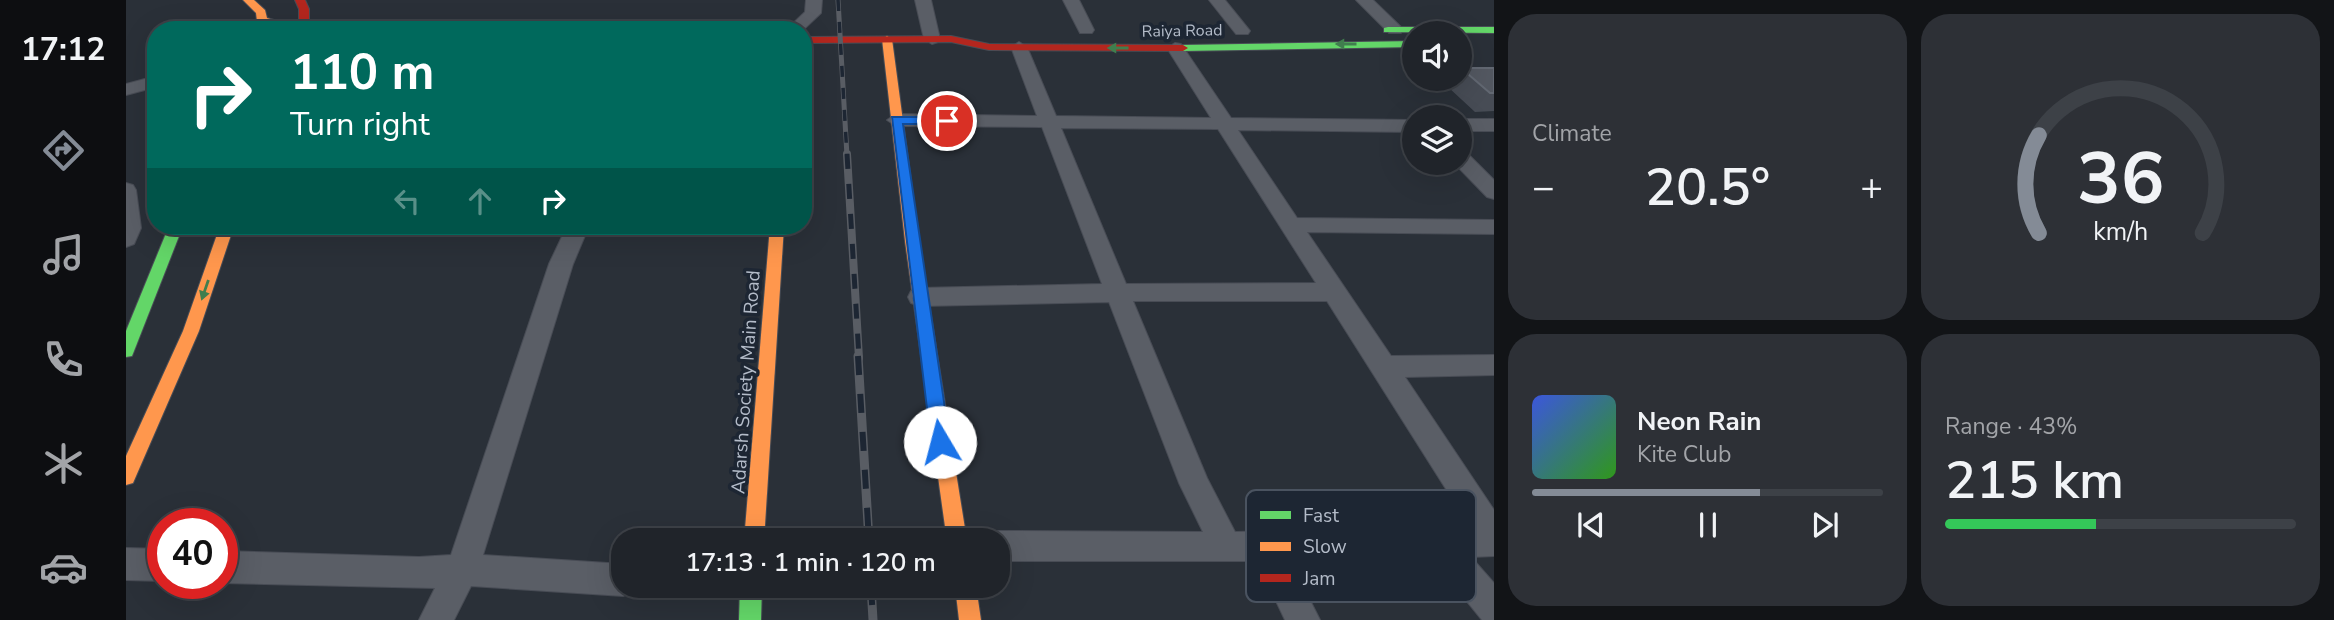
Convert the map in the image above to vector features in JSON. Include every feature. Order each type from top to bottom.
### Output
[{"type":"street","points":[[248,0],[258,6],[263,21]]},
{"type":"street","points":[[300,0],[304,9],[303,21]]},
{"type":"street","points":[[804,21],[813,13],[814,0]]},
{"type":"street","points":[[923,0],[932,39]]},
{"type":"street","points":[[1071,0],[1086,30]]},
{"type":"street","points":[[1217,0],[1242,31]]},
{"type":"street","points":[[1364,0],[1395,30]]},
{"type":"street","name":"Raiya Road","points":[[1203,31],[1494,30]]},
{"type":"street","name":"Raiya Road","points":[[812,40],[951,39],[982,31],[1020,39],[1175,48],[1402,44]]},
{"type":"street","points":[[887,39],[920,297],[955,528]]},
{"type":"street","points":[[1020,39],[1115,293],[1194,483],[1226,547]]},
{"type":"street","points":[[1472,44],[1494,45]]},
{"type":"street","points":[[1175,48],[1462,490]]},
{"type":"street","points":[[126,90],[147,84]]},
{"type":"street","points":[[897,120],[1402,126]]},
{"type":"street","points":[[1472,125],[1494,125]]},
{"type":"street","points":[[1472,169],[1494,192]]},
{"type":"street","points":[[126,190],[130,228],[126,239]]},
{"type":"street","points":[[1290,225],[1494,227]]},
{"type":"street","points":[[126,351],[172,235]]},
{"type":"street","points":[[126,477],[191,331],[224,235]]},
{"type":"street","points":[[436,620],[462,570],[561,264],[574,235]]},
{"type":"street","name":"Adarsh Society Main Road","points":[[755,528],[776,235]]},
{"type":"street","points":[[920,297],[1334,292]]},
{"type":"street","points":[[1383,367],[1494,365]]},
{"type":"street","points":[[1476,511],[1494,539],[1476,540]]},
{"type":"street","points":[[1010,547],[1246,546]]},
{"type":"street","points":[[126,564],[147,565]]},
{"type":"street","points":[[238,567],[419,573],[462,570],[611,579]]},
{"type":"street","points":[[1476,588],[1494,610]]},
{"type":"street","points":[[750,620],[751,598]]},
{"type":"street","points":[[967,598],[970,620]]},
{"type":"street","points":[[1294,602],[1303,620]]},
{"type":"building","points":[[1472,68],[1494,68],[1494,93],[1490,93],[1472,77]]},
{"type":"railway","points":[[838,0],[847,156]]},
{"type":"railway","points":[[847,154],[859,358]]},
{"type":"railway","points":[[858,356],[868,528]]},
{"type":"railway","points":[[872,598],[873,620]]},
{"type":"traffic: fast","points":[[1388,30],[1494,30]]},
{"type":"traffic: fast","points":[[1183,48],[1402,44]]},
{"type":"traffic: fast","points":[[126,351],[172,235]]},
{"type":"traffic: fast","points":[[750,620],[751,598]]},
{"type":"traffic: slow","points":[[248,0],[261,12],[262,21]]},
{"type":"traffic: slow","points":[[264,20],[268,21]]},
{"type":"traffic: slow","points":[[887,39],[912,241],[955,528]]},
{"type":"traffic: slow","points":[[126,477],[191,331],[224,235]]},
{"type":"traffic: slow","points":[[755,528],[776,235]]},
{"type":"traffic: slow","points":[[967,598],[970,620]]},
{"type":"traffic: jam","points":[[300,0],[304,9],[304,21]]},
{"type":"traffic: jam","points":[[812,40],[951,39],[989,47],[1183,48]]},
{"type":"route","points":[[940,442],[897,120],[947,121]]}]
